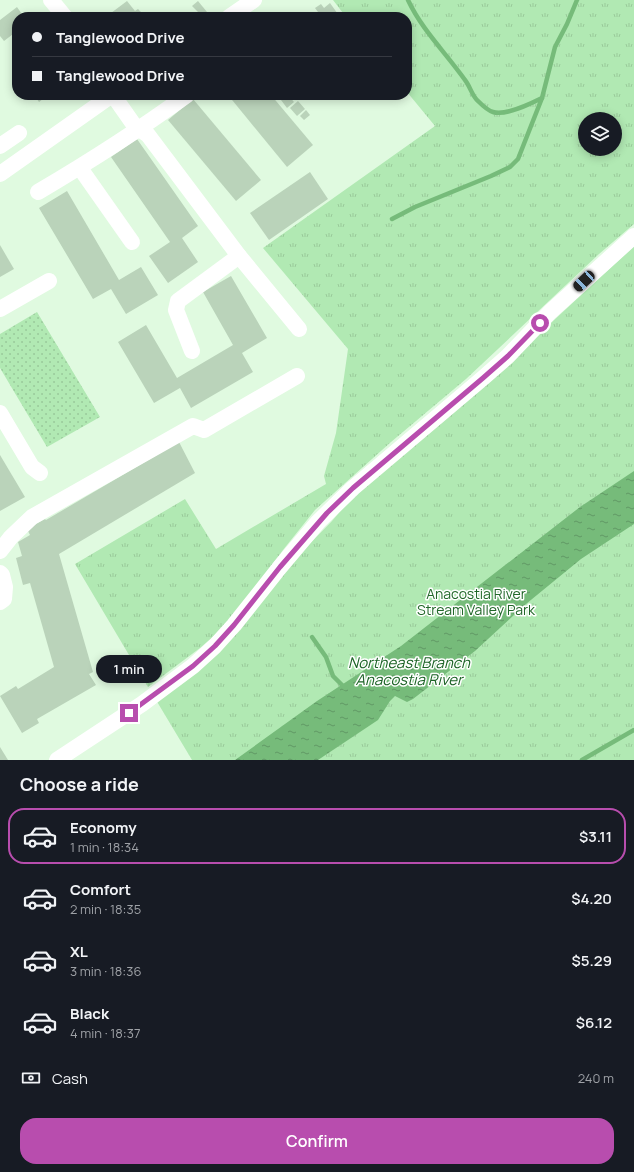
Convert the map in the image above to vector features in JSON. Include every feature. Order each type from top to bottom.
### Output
[{"type":"street","points":[[51,0],[61,12]]},
{"type":"street","points":[[236,12],[254,0]]},
{"type":"street","points":[[0,174],[106,100]]},
{"type":"street","points":[[116,100],[134,125],[148,135],[239,256],[299,329]]},
{"type":"street","points":[[38,192],[80,168],[140,129],[180,100]]},
{"type":"street","points":[[0,146],[19,133]]},
{"type":"street","points":[[80,168],[132,242]]},
{"type":"street","points":[[57,760],[142,704],[193,666],[215,646],[229,630],[318,522],[353,488],[508,356],[550,312],[634,236]]},
{"type":"street","points":[[192,351],[176,310],[178,301],[239,256]]},
{"type":"street","points":[[0,309],[49,281]]},
{"type":"street","points":[[0,551],[11,537],[32,517],[193,426],[204,430],[296,376]]},
{"type":"street","points":[[0,413],[32,467],[40,473]]},
{"type":"street","points":[[0,574],[2,574],[5,588],[4,600],[0,602]]},
{"type":"green space","points":[[333,0],[634,0],[634,224],[599,254],[466,379],[391,442],[315,510],[239,609],[216,634],[200,648],[148,687],[75,564],[185,499],[216,549],[326,484],[324,476],[336,433],[348,349],[263,248],[435,126],[412,98],[412,12],[342,12]]},
{"type":"green space","name":"Anacostia River Stream Valley Park","points":[[634,246],[634,760],[192,760],[156,700],[332,521],[348,502],[497,373]]},
{"type":"green space","points":[[37,312],[100,417],[47,447],[0,368],[0,334]]},
{"type":"water","name":"Northeast Branch Anacostia River","points":[[634,471],[634,524],[581,559],[526,604],[475,651],[413,699],[407,702],[395,696],[378,720],[318,760],[235,760],[317,701],[401,646],[580,507]]},
{"type":"building","points":[[127,1],[135,11],[138,9],[141,12],[112,12]]},
{"type":"building","points":[[198,1],[207,12],[198,12],[192,6]]},
{"type":"building","points":[[330,3],[336,12],[318,12],[315,8],[321,4],[324,8]]},
{"type":"building","points":[[17,7],[20,12],[12,12],[12,35],[4,41],[0,36],[0,20]]},
{"type":"building","points":[[192,100],[194,100],[261,180],[236,201],[168,120]]},
{"type":"building","points":[[232,100],[275,100],[313,145],[287,167]]},
{"type":"building","points":[[281,100],[292,100],[294,102],[287,108]]},
{"type":"building","points":[[298,101],[305,109],[297,116],[290,108]]},
{"type":"building","points":[[306,110],[310,115],[304,120],[300,116]]},
{"type":"building","points":[[137,139],[198,226],[182,238],[198,262],[168,283],[149,256],[170,242],[111,157]]},
{"type":"building","points":[[310,172],[328,199],[269,240],[250,213]]},
{"type":"building","points":[[67,191],[119,280],[141,267],[158,295],[126,314],[111,289],[93,299],[39,208]]},
{"type":"building","points":[[0,245],[14,269],[0,277]]},
{"type":"building","points":[[231,276],[267,338],[242,353],[253,372],[191,408],[180,388],[154,403],[118,342],[146,325],[177,378],[233,345],[203,292]]},
{"type":"building","points":[[179,442],[195,473],[59,554],[93,672],[89,674],[96,685],[37,719],[39,723],[22,733],[0,696],[16,686],[18,689],[54,667],[30,583],[23,585],[16,558],[22,556],[18,542],[30,535],[27,529],[45,519],[46,520]]},
{"type":"building","points":[[0,455],[25,497],[0,511]]},
{"type":"building","points":[[0,747],[8,760],[0,760]]},
{"type":"waterway","points":[[408,0],[427,31],[467,82],[476,99],[487,109],[498,113],[511,111],[542,98]]},
{"type":"waterway","points":[[392,219],[415,207],[510,167],[518,159],[542,98],[555,47],[577,0]]},
{"type":"waterway","points":[[312,637],[326,657],[333,676],[345,688]]},
{"type":"waterway","points":[[582,760],[634,730]]},
{"type":"route","points":[[129,713],[193,666],[215,646],[327,513],[386,459],[508,356],[540,323]]}]
